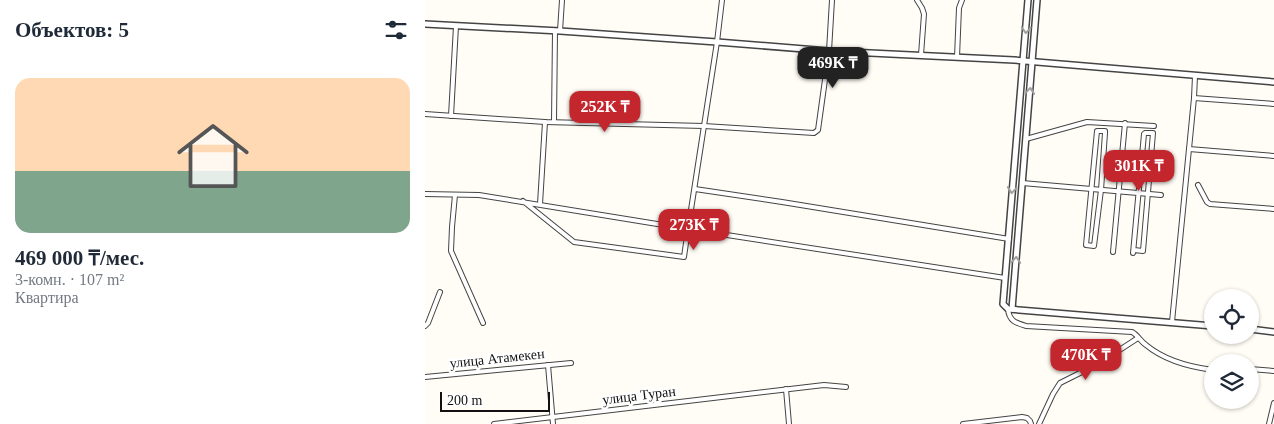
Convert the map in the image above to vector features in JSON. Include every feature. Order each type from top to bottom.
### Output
[{"type":"street","points":[[554,122],[558,31],[562,0]]},
{"type":"street","points":[[523,202],[574,242],[683,257],[695,190],[722,0]]},
{"type":"street","points":[[425,114],[545,122],[704,126],[814,133],[818,130],[829,51],[832,0]]},
{"type":"street","points":[[917,0],[924,14],[921,55]]},
{"type":"street","points":[[957,57],[959,8],[962,0]]},
{"type":"street","points":[[1028,0],[1003,304],[1010,309],[1204,325]]},
{"type":"street","points":[[1037,0],[1022,183],[1010,309],[1008,312],[1010,317],[1015,323],[1026,326],[1131,332],[1136,334],[1146,346],[1176,362],[1204,369]]},
{"type":"street","points":[[425,24],[558,31],[829,51],[1015,60],[1274,82]]},
{"type":"street","points":[[451,116],[456,26]]},
{"type":"street","points":[[1015,60],[1020,58],[1024,52]]},
{"type":"street","points":[[1015,60],[1023,69]]},
{"type":"street","points":[[1171,322],[1195,76]]},
{"type":"street","points":[[1194,98],[1274,104]]},
{"type":"street","points":[[540,204],[545,122]]},
{"type":"street","points":[[1026,139],[1087,122],[1154,126]]},
{"type":"street","points":[[1113,252],[1125,123]]},
{"type":"street","points":[[1097,130],[1105,131],[1101,190],[1095,245],[1087,245],[1097,130]]},
{"type":"street","points":[[1153,133],[1148,194],[1143,251],[1133,252],[1144,134],[1153,133]]},
{"type":"street","points":[[1189,149],[1274,156]]},
{"type":"street","points":[[1022,183],[1161,196]]},
{"type":"street","points":[[1198,185],[1210,204],[1274,209]]},
{"type":"street","points":[[695,190],[782,202],[1009,239]]},
{"type":"street","points":[[425,194],[479,195],[1005,278]]},
{"type":"street","points":[[455,195],[451,251],[483,323]]},
{"type":"street","points":[[425,326],[428,323],[440,292]]},
{"type":"street","points":[[1259,330],[1274,332]]},
{"type":"street","points":[[1039,424],[1060,383],[1098,364],[1138,338]]},
{"type":"street","name":"улица Атамекен","points":[[425,377],[571,363]]},
{"type":"street","points":[[548,365],[553,424]]},
{"type":"street","points":[[1259,370],[1274,371]]},
{"type":"street","name":"улица Туран","points":[[494,424],[824,386],[846,387]]},
{"type":"street","points":[[786,390],[789,424]]},
{"type":"street","points":[[1269,424],[1274,404]]},
{"type":"street","points":[[963,424],[1022,417],[1027,418],[1031,424]]}]
